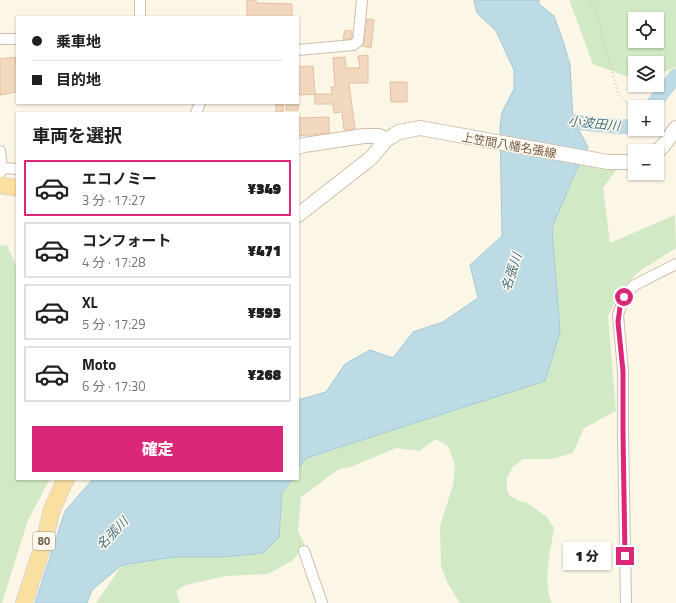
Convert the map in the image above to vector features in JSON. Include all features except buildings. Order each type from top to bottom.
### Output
[{"type":"main road","name":"上笠間八幡名張線","points":[[299,214],[371,158],[386,140],[400,132],[420,128],[608,162],[628,162]]},
{"type":"main road","points":[[664,145],[676,128]]},
{"type":"main road","points":[[299,147],[364,136],[379,136],[386,140]]},
{"type":"main road","points":[[1,176],[16,187]]},
{"type":"main road","name":"80","points":[[24,603],[45,540],[52,509],[66,480]]},
{"type":"street","points":[[140,0],[140,16]]},
{"type":"street","points":[[299,50],[354,45],[358,41],[362,0]]},
{"type":"street","points":[[0,39],[16,39]]},
{"type":"street","points":[[0,151],[1,176]]},
{"type":"street","points":[[1,176],[8,168],[16,168]]},
{"type":"street","points":[[626,603],[623,371],[618,315],[624,297],[633,286],[676,264]]},
{"type":"street","points":[[304,551],[322,603]]},
{"type":"path","points":[[589,0],[597,15],[618,93],[628,106]]},
{"type":"green space","points":[[569,0],[676,0],[676,67],[664,71],[664,56],[628,56],[628,77],[593,64]]},
{"type":"green space","points":[[579,164],[617,169],[603,188],[610,243],[675,215],[676,248],[638,272],[620,292],[608,316],[616,411],[584,428],[573,453],[552,459],[523,459],[513,467],[507,478],[507,491],[510,496],[519,501],[526,502],[547,517],[554,528],[547,576],[549,595],[552,603],[460,603],[448,584],[441,566],[440,526],[453,485],[455,465],[448,446],[436,439],[419,451],[396,448],[351,467],[339,469],[301,497],[298,531],[305,546],[292,561],[268,574],[226,576],[186,585],[176,591],[180,603],[96,603],[122,565],[174,557],[223,557],[279,537],[282,493],[291,480],[299,480],[299,467],[305,458],[447,413],[560,332],[552,228]]},
{"type":"green space","points":[[7,245],[16,266],[16,480],[49,480],[28,520],[2,603],[0,603],[0,246]]},
{"type":"water","name":"名張川","points":[[474,0],[539,0],[539,4],[554,16],[570,65],[573,120],[588,147],[575,173],[552,228],[560,332],[545,381],[306,458],[299,468],[299,400],[326,392],[345,364],[370,350],[393,358],[413,332],[443,322],[478,298],[470,265],[502,236],[500,126],[502,112],[514,89],[514,70],[496,31],[477,13]]},
{"type":"water","name":"名張川","points":[[92,480],[291,480],[282,493],[279,537],[263,553],[223,557],[174,557],[122,565],[92,590],[87,603],[35,603],[65,511]]},
{"type":"waterway","name":"小波田川","points":[[657,100],[676,76]]},
{"type":"waterway","name":"小波田川","points":[[554,119],[628,127]]},
{"type":"route","points":[[624,297],[621,302],[618,322],[622,348],[623,371],[625,556]]}]
